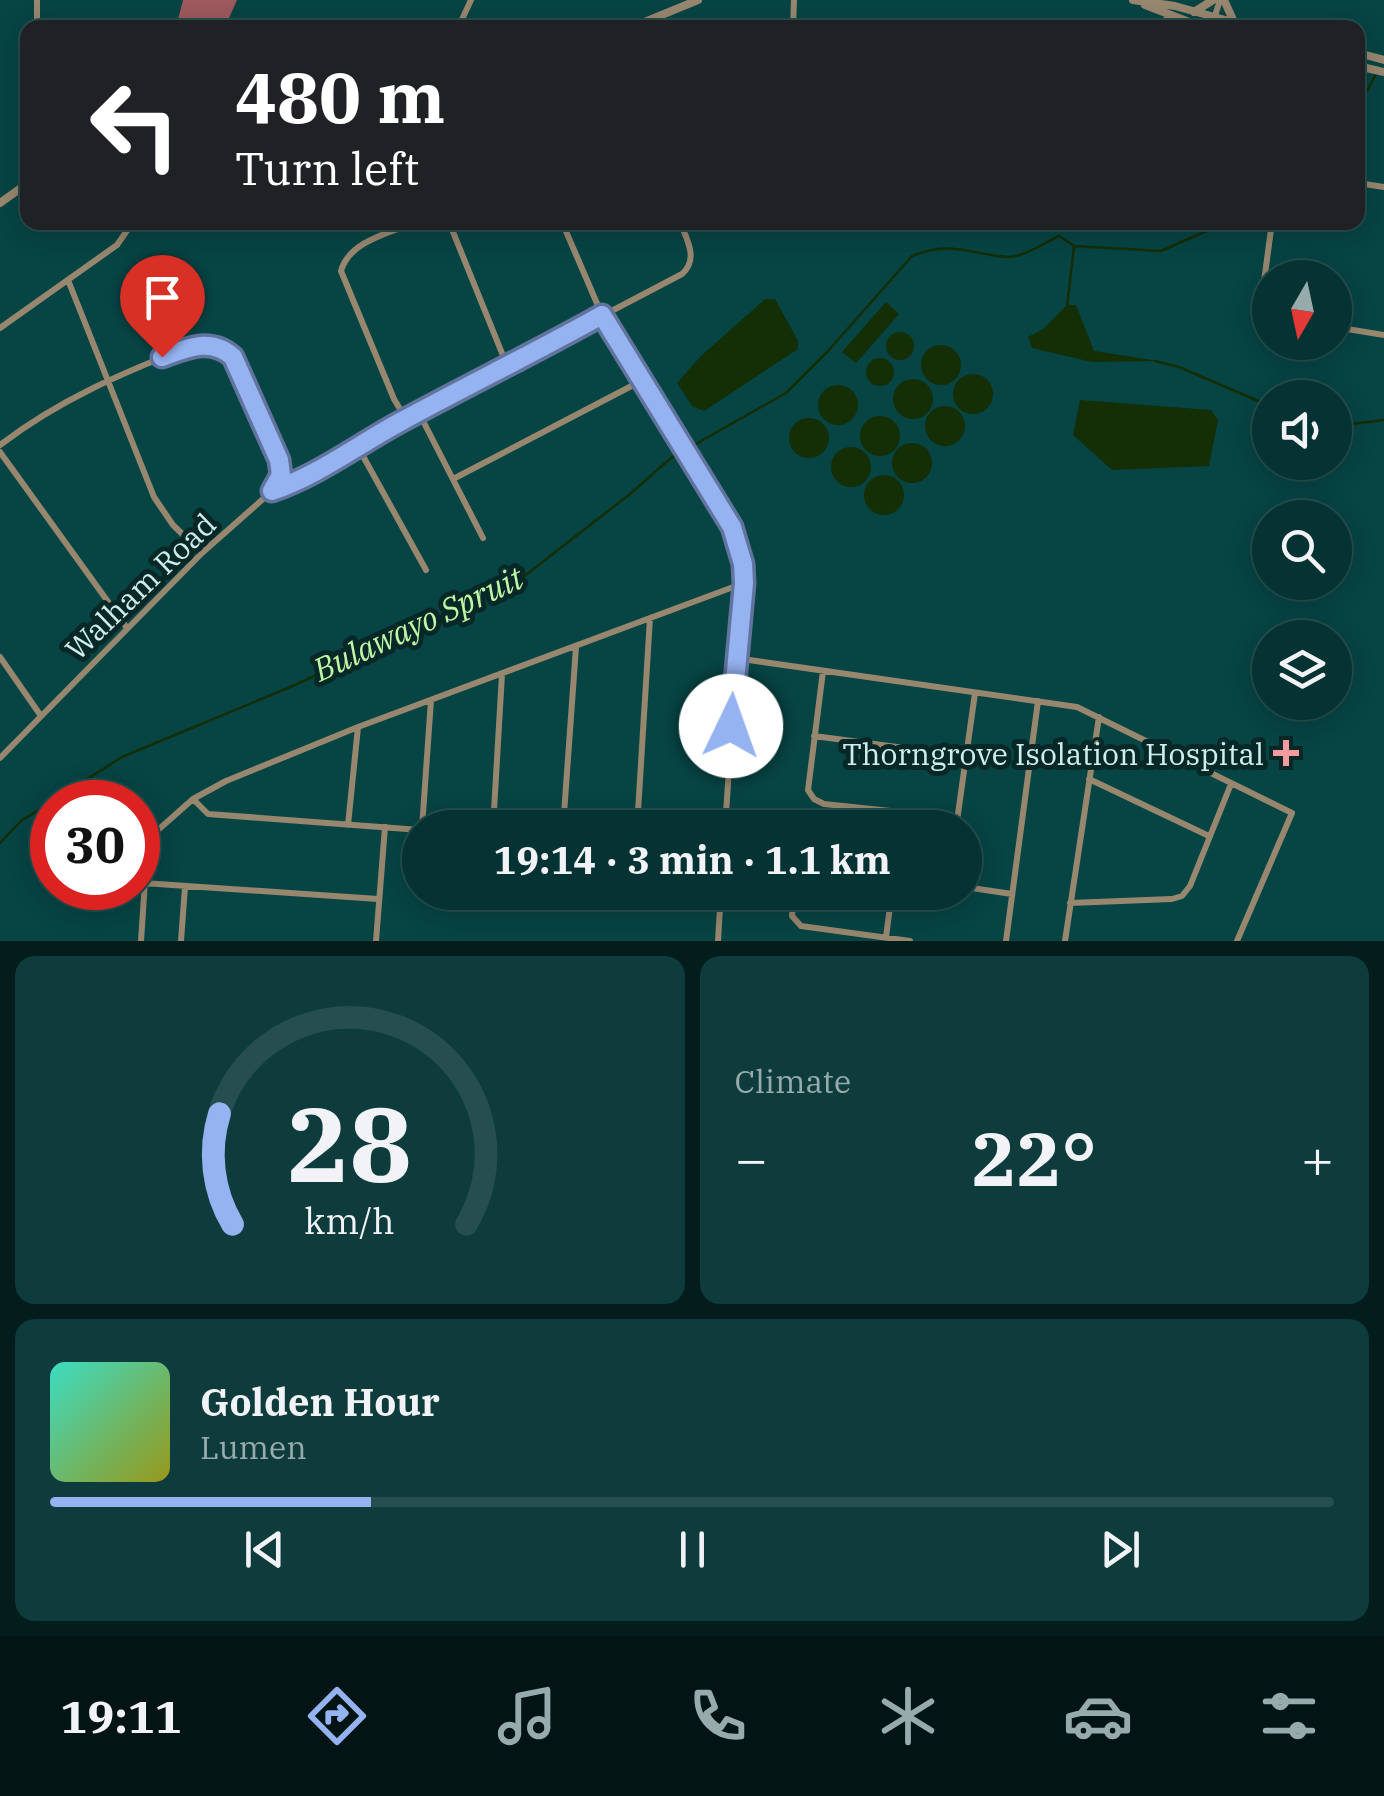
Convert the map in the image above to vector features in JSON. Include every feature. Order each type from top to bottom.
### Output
[{"type":"street","points":[[649,20],[698,0]]},
{"type":"street","points":[[1135,0],[1224,20]]},
{"type":"street","points":[[1135,0],[1182,20]]},
{"type":"street","points":[[1194,12],[1219,0]]},
{"type":"street","points":[[1214,18],[1219,0]]},
{"type":"street","points":[[1165,20],[1169,16]]},
{"type":"street","points":[[0,328],[117,245],[127,230]]},
{"type":"street","points":[[397,230],[357,247],[344,261],[341,271],[406,419]]},
{"type":"street","points":[[453,230],[508,368]]},
{"type":"street","points":[[565,230],[602,315],[732,527],[743,564],[726,810]]},
{"type":"street","name":"Walham Road","points":[[0,758],[126,628],[272,491],[293,484],[688,268],[690,248],[683,230]]},
{"type":"street","points":[[1267,260],[1271,230]]},
{"type":"street","points":[[68,280],[105,380],[162,512],[202,554]]},
{"type":"street","points":[[1352,329],[1384,334]]},
{"type":"street","points":[[126,628],[0,448],[52,408],[105,380],[202,344],[225,350],[238,364],[279,460],[281,475],[272,491]]},
{"type":"street","points":[[456,478],[644,380]]},
{"type":"street","points":[[419,413],[456,478],[483,538]]},
{"type":"street","points":[[358,447],[426,570]]},
{"type":"street","points":[[160,831],[193,799],[226,781],[358,727],[744,583]]},
{"type":"street","points":[[639,810],[650,618]]},
{"type":"street","points":[[565,810],[576,647]]},
{"type":"street","points":[[0,657],[41,716]]},
{"type":"street","points":[[735,658],[1077,707],[1292,813],[1236,941]]},
{"type":"street","points":[[823,671],[808,790],[818,803],[867,810]]},
{"type":"street","points":[[494,810],[502,674]]},
{"type":"street","points":[[959,810],[976,693]]},
{"type":"street","points":[[422,810],[431,700]]},
{"type":"street","points":[[1006,941],[1038,702]]},
{"type":"street","points":[[1065,941],[1099,717]]},
{"type":"street","points":[[348,825],[358,727]]},
{"type":"street","points":[[814,736],[965,756]]},
{"type":"street","points":[[1090,779],[1209,836]]},
{"type":"street","points":[[1070,903],[1182,896],[1195,876],[1231,784]]},
{"type":"street","points":[[193,799],[208,814],[402,828]]},
{"type":"street","points":[[376,941],[385,828]]},
{"type":"street","points":[[160,885],[378,898]]},
{"type":"street","points":[[182,941],[185,887]]},
{"type":"street","points":[[982,890],[1012,894]]},
{"type":"street","points":[[142,941],[143,910]]},
{"type":"street","points":[[718,941],[720,910]]},
{"type":"street","points":[[792,910],[792,916],[801,926],[910,941]]},
{"type":"street","points":[[886,937],[890,910]]},
{"type":"shaded area","points":[[183,0],[237,0],[228,20],[178,20]]},
{"type":"shaded area","points":[[765,299],[775,299],[798,341],[798,349],[704,411],[692,406],[677,383]]},
{"type":"shaded area","points":[[886,302],[899,314],[856,363],[842,352]]},
{"type":"shaded area","points":[[1067,305],[1076,305],[1094,351],[1158,361],[1092,362],[1032,348],[1028,337],[1043,329]]},
{"type":"shaded area","points":[[900,332],[910,336],[914,346],[910,356],[900,360],[890,356],[886,346],[890,336]]},
{"type":"shaded area","points":[[941,345],[955,351],[961,365],[955,379],[941,385],[927,379],[921,365],[927,351]]},
{"type":"shaded area","points":[[880,358],[890,362],[894,372],[890,382],[880,386],[870,382],[866,372],[870,362]]},
{"type":"shaded area","points":[[973,374],[987,380],[993,394],[987,408],[973,414],[959,408],[953,394],[959,380]]},
{"type":"shaded area","points":[[913,379],[927,385],[933,399],[927,413],[913,419],[899,413],[893,399],[899,385]]},
{"type":"shaded area","points":[[838,385],[852,391],[858,405],[852,419],[838,425],[824,419],[818,405],[824,391]]},
{"type":"shaded area","points":[[1080,400],[1211,410],[1218,420],[1209,466],[1112,470],[1073,435]]},
{"type":"shaded area","points":[[945,406],[959,412],[965,426],[959,440],[945,446],[931,440],[925,426],[931,412]]},
{"type":"shaded area","points":[[880,416],[894,422],[900,436],[894,450],[880,456],[866,450],[860,436],[866,422]]},
{"type":"shaded area","points":[[809,418],[823,424],[829,438],[823,452],[809,458],[795,452],[789,438],[795,424]]},
{"type":"shaded area","points":[[912,443],[926,449],[932,463],[926,477],[912,483],[898,477],[892,463],[898,449]]},
{"type":"shaded area","points":[[851,447],[865,453],[871,467],[865,481],[851,487],[837,481],[831,467],[837,453]]},
{"type":"shaded area","points":[[884,475],[898,481],[904,495],[898,509],[884,515],[870,509],[864,495],[870,481]]},
{"type":"waterway","name":"Bulawayo Spruit","points":[[1365,95],[1376,74]]},
{"type":"waterway","name":"Bulawayo Spruit","points":[[0,843],[21,821],[122,757],[295,685],[518,581],[671,458],[786,393],[912,256],[949,248],[1013,257],[1059,236],[1074,246],[1161,251],[1209,230]]},
{"type":"waterway","points":[[1067,307],[1074,246]]},
{"type":"waterway","points":[[1155,361],[1179,367],[1252,398]]},
{"type":"waterway","points":[[1352,424],[1384,420]]},
{"type":"place","name":"Thorngrove Isolation Hospital","points":[[1286,753]]},
{"type":"route","points":[[162,357],[202,344],[225,350],[233,357],[279,460],[281,475],[272,491],[314,473],[406,419],[602,315],[732,527],[743,564],[744,583],[731,726]]}]
